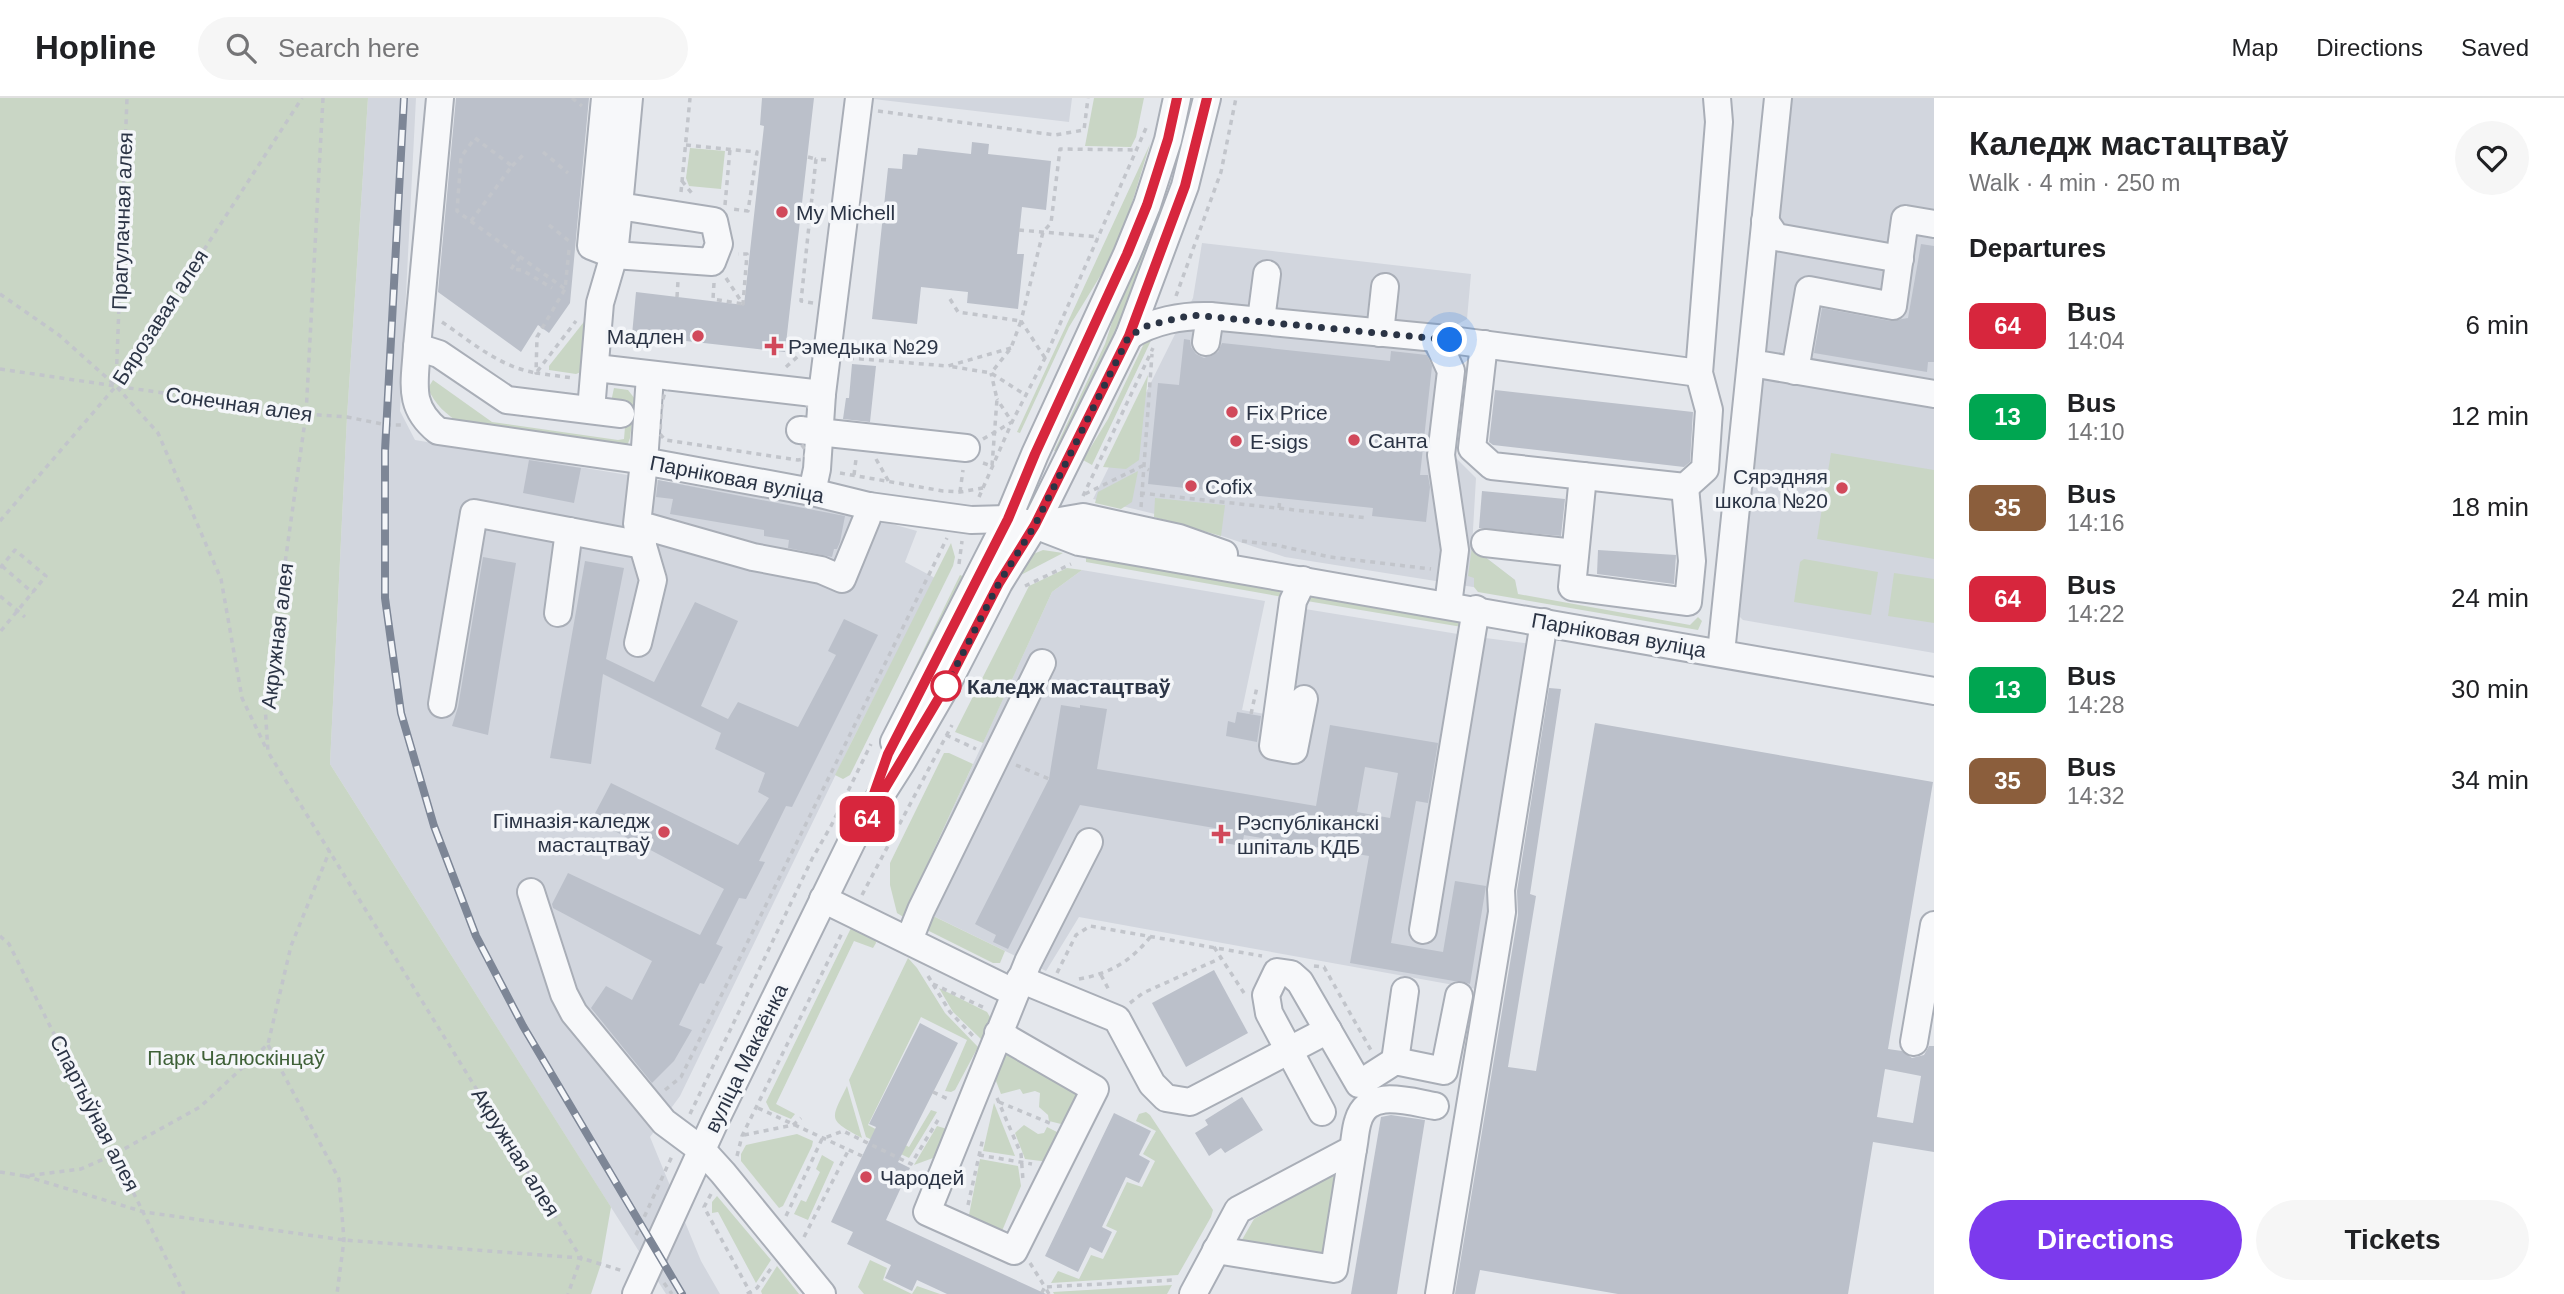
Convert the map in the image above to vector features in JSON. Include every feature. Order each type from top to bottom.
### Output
[{"type":"street","points":[[440,98],[417,347],[439,354],[507,400],[621,414]]},
{"type":"street","points":[[591,410],[600,303],[614,255],[629,98]]},
{"type":"street","name":"вуліца Макаёнка","points":[[863,825],[888,754],[1008,519],[1147,205],[1168,139],[1177,98]]},
{"type":"street","name":"вуліца Макаёнка","points":[[631,1283],[703,1151],[715,1121],[853,839],[946,686],[999,583],[1035,525],[1129,336],[1185,186],[1207,98]]},
{"type":"street","points":[[1484,344],[1472,448],[1492,466],[1685,487],[1705,469],[1709,410],[1699,373],[1719,122],[1717,98]]},
{"type":"street","points":[[1720,653],[1778,98]]},
{"type":"street","points":[[594,103],[591,246],[614,255],[712,262],[719,244],[714,221],[619,206]]},
{"type":"street","points":[[815,481],[810,432],[822,394],[819,351],[852,161],[858,103]]},
{"type":"street","points":[[1795,371],[1809,290],[1893,306],[1905,219],[1934,224]]},
{"type":"street","points":[[1765,221],[1776,237],[1900,259]]},
{"type":"street","points":[[1155,270],[1159,295],[1165,302],[1203,324]]},
{"type":"street","points":[[1261,320],[1267,274]]},
{"type":"street","points":[[1380,333],[1385,287]]},
{"type":"street","points":[[1129,336],[1149,325],[1261,320],[1380,333],[1424,343],[1484,344],[1699,373]]},
{"type":"street","points":[[1424,343],[1451,371],[1441,455],[1455,550],[1448,605]]},
{"type":"street","name":"Парніковая вуліца","points":[[417,347],[414,398],[424,419],[438,431],[645,462],[815,481],[869,506],[971,520],[1008,519],[1035,525],[1079,542],[1934,691]]},
{"type":"street","points":[[1751,363],[1934,394]]},
{"type":"street","points":[[595,374],[650,376],[822,394]]},
{"type":"street","points":[[638,643],[653,580],[640,535],[650,376]]},
{"type":"street","points":[[810,432],[972,455]]},
{"type":"street","points":[[1583,476],[1572,587],[1688,602],[1692,561],[1685,487]]},
{"type":"street","points":[[442,704],[474,513],[569,531],[640,535],[821,570],[842,579],[867,519],[869,506]]},
{"type":"street","points":[[558,613],[569,531]]},
{"type":"street","points":[[1485,543],[1575,553]]},
{"type":"street","points":[[1303,580],[1293,601],[1273,746],[1294,750],[1304,699]]},
{"type":"street","points":[[1423,930],[1475,610]]},
{"type":"street","points":[[1439,1294],[1502,912],[1501,890],[1544,622]]},
{"type":"street","points":[[909,940],[1042,663]]},
{"type":"street","points":[[994,1022],[1095,1089],[1014,1251],[927,1212],[994,1022],[1017,986],[1089,842]]},
{"type":"street","points":[[531,892],[564,994],[574,1013],[664,1122],[703,1151],[822,1294]]},
{"type":"street","points":[[823,899],[909,940],[1017,986],[1117,1019],[1152,1084],[1166,1098],[1190,1102],[1328,1030]]},
{"type":"street","points":[[1914,1042],[1933,935]]},
{"type":"street","points":[[1322,1112],[1269,1013],[1266,995],[1277,972],[1291,974],[1300,982],[1359,1084],[1389,1065],[1444,1072],[1459,996]]},
{"type":"street","points":[[1389,1065],[1405,991]]},
{"type":"street","points":[[1216,1250],[1334,1269],[1358,1118],[1368,1106],[1383,1097],[1435,1106]]},
{"type":"street","points":[[1197,1286],[1238,1210],[1353,1149]]},
{"type":"path","name":"Прагулачная алея","points":[[116,386],[127,98]]},
{"type":"path","name":"Бярозавая алея","points":[[0,521],[116,386],[302,98]]},
{"type":"path","name":"Акружная алея","points":[[323,98],[306,414],[265,705],[268,752],[581,1258]]},
{"type":"path","points":[[572,98],[594,103]]},
{"type":"path","points":[[679,215],[690,98]]},
{"type":"path","points":[[858,103],[1055,135],[1084,130],[1088,98]]},
{"type":"path","points":[[978,499],[1100,237],[1147,125]]},
{"type":"path","points":[[512,166],[475,138],[461,157],[457,211],[565,289],[537,337],[536,373]]},
{"type":"path","points":[[686,145],[730,149],[759,152],[748,211],[725,208],[730,149]]},
{"type":"path","points":[[990,373],[1011,348],[1043,232],[1051,223],[1060,149],[1138,150]]},
{"type":"path","points":[[543,152],[568,173]]},
{"type":"path","points":[[471,221],[524,153]]},
{"type":"path","points":[[808,157],[852,161]]},
{"type":"path","points":[[814,303],[801,301],[817,159]]},
{"type":"path","points":[[549,225],[570,242]]},
{"type":"path","points":[[1019,230],[1100,237]]},
{"type":"path","points":[[520,257],[511,269],[522,270],[552,288]]},
{"type":"path","points":[[725,277],[715,277],[713,299],[743,304]]},
{"type":"path","points":[[0,294],[59,335],[116,386],[158,433],[222,579],[242,698],[268,752]]},
{"type":"path","points":[[950,299],[958,312],[1020,321],[1045,358]]},
{"type":"path","points":[[536,373],[580,316]]},
{"type":"path","points":[[436,317],[502,364],[536,373],[595,374]]},
{"type":"path","points":[[948,366],[1011,348]]},
{"type":"path","points":[[1141,515],[1140,493],[1153,348]]},
{"type":"path","points":[[778,374],[819,351],[990,373],[1027,396]]},
{"type":"path","name":"Сонечная алея","points":[[0,369],[306,414],[396,424]]},
{"type":"path","points":[[990,373],[997,399],[1012,422]]},
{"type":"path","points":[[669,385],[804,400],[811,411],[809,417],[801,419],[810,432],[799,441],[807,452],[804,458],[798,460],[665,440],[660,434],[664,392],[669,385]]},
{"type":"path","points":[[992,466],[997,399]]},
{"type":"path","points":[[972,455],[992,466]]},
{"type":"path","points":[[1142,466],[1149,470]]},
{"type":"path","points":[[1083,495],[1142,466]]},
{"type":"path","points":[[815,481],[960,492],[983,488]]},
{"type":"path","points":[[1140,493],[1368,518]]},
{"type":"path","points":[[1279,508],[1280,498]]},
{"type":"path","points":[[648,1103],[681,1077],[949,534],[962,541]]},
{"type":"path","points":[[0,631],[18,611],[33,593],[47,576],[15,550],[1,567],[33,593]]},
{"type":"path","points":[[1019,589],[1073,563]]},
{"type":"path","points":[[0,596],[24,617]]},
{"type":"path","points":[[862,1156],[758,1108],[852,914],[957,716]]},
{"type":"path","points":[[25,1176],[82,1169],[115,1154],[200,1107],[268,1044],[291,946],[330,850]]},
{"type":"path","points":[[1054,979],[1076,935],[1090,926],[1263,956]]},
{"type":"path","points":[[1078,979],[1101,975],[1139,952],[1152,935]]},
{"type":"path","name":"Спартыўная алея","points":[[0,936],[9,944],[184,1294]]},
{"type":"path","points":[[1214,947],[1249,1002]]},
{"type":"path","points":[[1127,1008],[1143,993],[1221,958]]},
{"type":"path","points":[[1312,965],[1324,967],[1389,1065]]},
{"type":"path","points":[[1101,975],[1112,994]]},
{"type":"path","points":[[933,984],[994,1022]]},
{"type":"path","points":[[268,1044],[339,1179],[344,1240],[337,1294]]},
{"type":"path","points":[[933,1092],[950,1101],[957,1090]]},
{"type":"path","points":[[992,1104],[995,1092]]},
{"type":"path","points":[[999,1102],[1072,1133]]},
{"type":"path","points":[[783,1221],[822,1139],[843,1131],[911,1164],[944,1111]]},
{"type":"path","points":[[742,1136],[793,1125],[801,1118]]},
{"type":"path","points":[[963,1228],[985,1129]]},
{"type":"path","points":[[802,1242],[848,1151]]},
{"type":"path","points":[[979,1154],[1021,1161],[1054,1171]]},
{"type":"path","points":[[0,1172],[25,1176],[144,1212],[344,1240],[581,1258],[631,1283]]},
{"type":"path","points":[[704,1206],[750,1293],[757,1288],[778,1259]]},
{"type":"path","points":[[1017,1243],[1049,1294]]},
{"type":"path","points":[[568,1294],[581,1258]]},
{"type":"path","points":[[1045,1287],[1197,1286]]},
{"type":"path","points":[[1041,1294],[1045,1287]]},
{"type":"shaded area","points":[[368,98],[416,98],[400,411],[415,440],[846,511],[917,531],[905,562],[935,578],[854,737],[680,1096],[650,1137],[701,1261],[720,1294],[666,1294],[330,764],[347,417]]},
{"type":"shaded area","points":[[865,98],[1072,98],[1069,122]]},
{"type":"shaded area","name":"Сярэдняя школа №20","points":[[1790,98],[1934,98],[1934,653],[1743,620],[1734,611],[1765,366]]},
{"type":"shaded area","points":[[1202,243],[1471,274],[1467,319],[1451,328],[1452,454],[1476,478],[1472,547],[1515,580],[1517,594],[1285,557],[1159,515],[1093,499],[1193,298]]},
{"type":"shaded area","name":"Рэспубліканскі шпіталь КДБ","points":[[1082,570],[1265,601],[1242,710],[1288,718],[1299,608],[1532,644],[1476,989],[1079,917],[1046,971],[909,904],[1052,592]]},
{"type":"green space","name":"Парк Чалюскінцаў","points":[[0,98],[368,98],[347,417],[330,764],[611,1207],[601,1264],[591,1294],[0,1294]]},
{"type":"green space","points":[[1094,98],[1144,98],[1136,137],[1131,147],[1085,146]]},
{"type":"green space","points":[[1150,144],[1131,206],[1110,260],[1069,327],[1020,433],[1017,432]]},
{"type":"green space","points":[[690,148],[725,151],[721,189],[689,186],[686,178]]},
{"type":"green space","points":[[1165,191],[1150,256],[1059,452],[1054,451],[1105,344],[1125,282]]},
{"type":"green space","points":[[587,318],[581,372],[576,374],[549,370],[549,366]]},
{"type":"green space","points":[[1156,330],[1092,465],[1083,460],[1108,419],[1149,333]]},
{"type":"green space","points":[[1148,375],[1139,460],[1126,469],[1103,467]]},
{"type":"green space","points":[[433,380],[492,422],[618,440],[624,439],[627,403],[611,402],[614,388],[628,390],[635,399],[630,438],[626,449],[461,424],[437,404],[428,388]]},
{"type":"green space","points":[[1831,453],[1934,470],[1934,559],[1817,539]]},
{"type":"green space","points":[[1138,471],[1132,502],[1121,509],[1095,503],[1098,492]]},
{"type":"green space","points":[[1155,498],[1225,505],[1221,536],[1154,517]]},
{"type":"green space","points":[[951,543],[955,557],[953,566],[850,775],[843,779],[835,775]]},
{"type":"green space","points":[[1472,547],[1515,580],[1518,594],[1690,625],[1698,617],[1702,621],[1698,630],[1478,592],[1474,587],[1474,578],[1468,576]]},
{"type":"green space","points":[[1043,550],[1063,553],[1015,578],[1026,557]]},
{"type":"green space","points":[[1086,556],[1271,586],[1283,597],[1086,562]]},
{"type":"green space","points":[[1804,559],[1878,572],[1871,615],[1794,602],[1800,562]]},
{"type":"green space","points":[[1067,568],[1082,570],[1052,592],[983,743],[955,732],[1029,586]]},
{"type":"green space","points":[[1894,573],[1934,579],[1934,623],[1888,616]]},
{"type":"green space","points":[[960,575],[967,578],[885,747],[881,737]]},
{"type":"green space","points":[[1310,595],[1456,620],[1462,627],[1301,600]]},
{"type":"green space","points":[[944,753],[973,764],[909,904],[917,908],[905,918],[897,913],[890,885],[890,863]]},
{"type":"green space","points":[[929,914],[1005,951],[1000,963],[993,963],[925,929]]},
{"type":"green space","points":[[852,926],[875,938],[876,943],[873,948],[854,941],[776,1104],[795,1114],[791,1119],[770,1110],[766,1102]]},
{"type":"green space","points":[[908,958],[945,1013],[978,1047],[955,1090],[945,1091],[967,1040],[921,1017],[868,1125],[909,1147],[931,1110],[937,1112],[909,1158],[866,1137],[849,1080]]},
{"type":"green space","points":[[939,988],[987,1012],[993,1022],[983,1041],[953,1012]]},
{"type":"green space","points":[[1003,1044],[1077,1094],[1077,1100],[1065,1125],[1049,1121],[1048,1115],[1039,1107],[1040,1093],[1035,1091],[1023,1094],[1020,1089],[1001,1094],[991,1068]]},
{"type":"green space","points":[[847,1086],[862,1138],[843,1127],[835,1118],[837,1106]]},
{"type":"green space","points":[[994,1103],[1015,1156],[983,1151]]},
{"type":"green space","points":[[1146,1112],[1213,1210],[1211,1217],[1178,1275],[1051,1283],[1058,1271],[1079,1279],[1091,1255],[1103,1259],[1117,1231],[1106,1226],[1127,1182],[1142,1187],[1155,1161],[1143,1154],[1156,1131],[1136,1121],[1139,1114]]},
{"type":"green space","points":[[1024,1125],[1038,1134],[1044,1133],[1047,1127],[1061,1134],[1049,1162],[1025,1159],[1015,1133]]},
{"type":"green space","points":[[937,1126],[947,1129],[933,1158],[914,1165]]},
{"type":"green space","points":[[797,1134],[813,1141],[812,1146],[783,1206],[779,1208],[741,1161],[741,1154],[746,1145]]},
{"type":"green space","points":[[822,1155],[834,1162],[808,1220],[794,1214],[801,1200],[806,1202],[820,1172],[816,1169]]},
{"type":"green space","points":[[980,1159],[1018,1166],[1021,1186],[1002,1231],[968,1220]]},
{"type":"green space","points":[[1342,1169],[1327,1260],[1239,1245],[1254,1219]]},
{"type":"green space","points":[[717,1196],[771,1260],[756,1283],[718,1212],[712,1213],[712,1202]]},
{"type":"green space","points":[[870,1260],[887,1268],[883,1280],[912,1294],[864,1294],[858,1287]]},
{"type":"green space","points":[[777,1266],[799,1294],[762,1294],[761,1291]]},
{"type":"green space","points":[[1172,1285],[1167,1294],[1053,1292]]},
{"type":"green space","points":[[917,1286],[940,1294],[912,1294]]},
{"type":"building","points":[[456,98],[589,98],[570,303],[549,333],[538,325],[521,352],[438,292]]},
{"type":"building","points":[[762,98],[814,98],[785,352],[632,335],[636,292],[744,305],[764,126],[760,125]]},
{"type":"building","points":[[972,142],[989,144],[988,154],[1051,161],[1046,210],[1022,207],[1017,254],[1024,254],[1018,309],[967,303],[968,292],[921,287],[917,324],[872,319],[888,168],[902,169],[903,154],[917,155],[918,148],[971,154]]},
{"type":"building","points":[[1921,244],[1934,246],[1934,362],[1928,362],[1927,372],[1814,353],[1822,308],[1890,321],[1908,318]]},
{"type":"building","points":[[1184,339],[1190,340],[1196,354],[1204,358],[1218,352],[1222,343],[1390,361],[1391,351],[1427,355],[1432,366],[1420,475],[1428,475],[1430,487],[1426,522],[1372,516],[1373,508],[1148,484],[1158,383],[1179,385]]},
{"type":"building","points":[[852,364],[876,366],[870,422],[843,419],[846,398],[849,398]]},
{"type":"building","points":[[1495,390],[1693,412],[1690,462],[1684,467],[1493,445],[1489,442]]},
{"type":"building","points":[[529,460],[581,468],[574,503],[523,493]]},
{"type":"building","points":[[658,480],[845,516],[840,542],[832,557],[788,548],[789,540],[764,536],[764,530],[670,514],[673,499],[656,497]]},
{"type":"building","points":[[1482,491],[1565,499],[1561,536],[1479,528]]},
{"type":"building","points":[[1598,550],[1676,555],[1674,584],[1597,574]]},
{"type":"building","points":[[483,557],[516,563],[488,735],[452,726],[458,707]]},
{"type":"building","name":"Гімназія-каледж мастацтваў","points":[[585,561],[624,568],[606,659],[654,682],[695,602],[738,621],[701,706],[728,719],[738,702],[798,727],[836,655],[828,651],[844,619],[878,635],[792,807],[786,806],[759,861],[765,862],[746,899],[739,898],[716,944],[723,947],[704,984],[700,983],[679,1025],[692,1030],[674,1061],[652,1083],[591,1008],[606,986],[632,1000],[652,961],[553,908],[552,904],[568,873],[700,935],[724,889],[592,819],[611,783],[738,845],[769,798],[758,792],[765,773],[715,749],[721,733],[603,674],[591,764],[550,758]]},
{"type":"building","points":[[1549,688],[1561,689],[1530,894],[1536,896],[1508,1067],[1536,1071],[1595,723],[1933,782],[1888,1049],[1902,1051],[1912,1058],[1924,1055],[1929,1046],[1934,1046],[1934,1152],[1873,1142],[1848,1294],[1618,1294],[1480,1270],[1475,1294],[1455,1294],[1518,915],[1517,891]],"holes":[[[1885,1069],[1921,1076],[1913,1123],[1877,1117]]]},
{"type":"building","points":[[1061,705],[1107,709],[1097,769],[1316,806],[1330,725],[1438,743],[1428,803],[1416,801],[1391,943],[1443,952],[1455,881],[1486,886],[1470,984],[1350,963],[1369,856],[1244,835],[1242,846],[1224,843],[1226,830],[1080,805],[1008,949],[993,942],[996,935],[975,924],[1049,779]],"holes":[[[1365,767],[1398,773],[1390,818],[1357,812]]]},
{"type":"building","points":[[1237,712],[1261,716],[1257,742],[1226,736],[1228,721],[1235,723]]},
{"type":"building","points":[[1214,970],[1248,1033],[1186,1067],[1152,1003]]},
{"type":"building","points":[[920,1023],[958,1043],[898,1162],[910,1168],[886,1220],[1046,1294],[947,1294],[917,1280],[912,1291],[885,1278],[891,1265],[847,1244],[853,1232],[831,1222],[876,1127],[869,1124]]},
{"type":"building","points":[[1242,1097],[1263,1130],[1225,1153],[1221,1148],[1209,1156],[1195,1133],[1208,1125],[1205,1120]]},
{"type":"building","points":[[1114,1113],[1151,1131],[1139,1155],[1150,1161],[1139,1183],[1126,1177],[1102,1227],[1112,1232],[1102,1253],[1090,1247],[1078,1272],[1045,1256]]},
{"type":"building","points":[[1391,1115],[1425,1120],[1397,1294],[1351,1294],[1381,1117]]},
{"type":"railway","points":[[404,98],[385,451],[385,598],[401,713],[434,826],[476,936],[523,1026],[682,1294]]},
{"type":"bus line","name":"64","points":[[1177,98],[1168,139],[1147,205],[1127,254],[1008,519],[888,754],[863,825],[946,686],[999,583],[1035,525],[1129,336],[1185,186],[1207,98]]},
{"type":"place","name":"My Michell","points":[[782,212]]},
{"type":"place","name":"Мадлен","points":[[698,336]]},
{"type":"place","name":"Рэмедыка №29","points":[[774,346]]},
{"type":"place","name":"Fix Price","points":[[1232,412]]},
{"type":"place","name":"Санта","points":[[1354,440]]},
{"type":"place","name":"E-sigs","points":[[1236,441]]},
{"type":"place","name":"Cofix","points":[[1191,486]]},
{"type":"place","name":"Сярэдняя школа №20","points":[[1842,488]]},
{"type":"place","name":"Каледж мастацтваў","points":[[946,686]]},
{"type":"place","name":"Гімназія-каледж мастацтваў","points":[[664,832]]},
{"type":"place","name":"Рэспубліканскі шпіталь КДБ","points":[[1221,834]]},
{"type":"place","name":"Чародей","points":[[866,1177]]},
{"type":"route","points":[[946,686],[999,583],[1035,525],[1066,466],[1129,336],[1149,325],[1192,315],[1450,340]]}]
